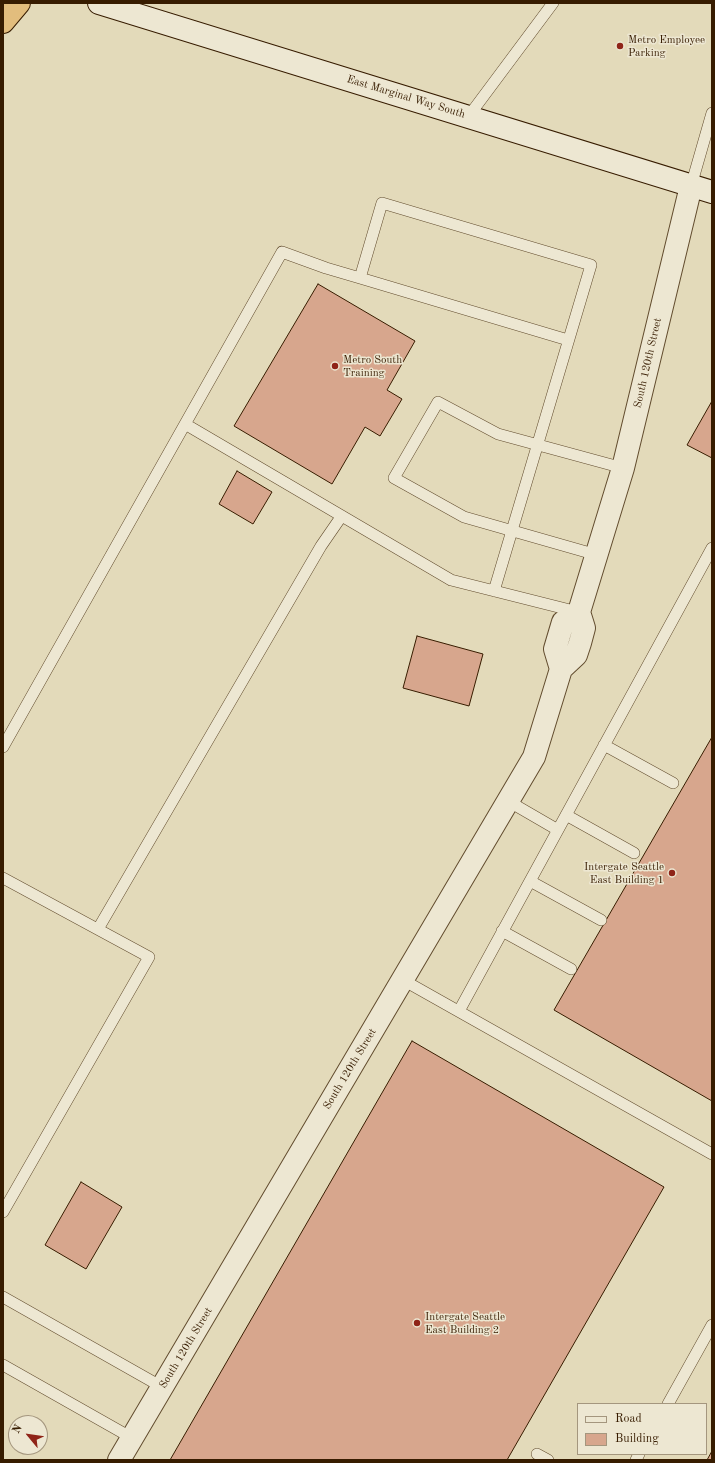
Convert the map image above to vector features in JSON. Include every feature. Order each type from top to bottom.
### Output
[{"type":"highway","points":[[3,22],[19,3]]},
{"type":"street","name":"East Marginal Way South","points":[[99,3],[712,192]]},
{"type":"street","name":"South 120th Street","points":[[119,1460],[534,757],[561,669],[555,649],[563,622],[579,612],[623,468],[691,186]]},
{"type":"lane","points":[[468,117],[553,3]]},
{"type":"lane","name":"South 120th Street","points":[[691,186],[712,113]]},
{"type":"lane","points":[[360,278],[382,203],[591,265],[494,591]]},
{"type":"lane","points":[[3,747],[282,252],[326,268],[568,340]]},
{"type":"lane","points":[[597,555],[464,517],[394,478],[438,402],[498,434],[623,468]]},
{"type":"lane","points":[[185,424],[341,517],[451,580],[579,612]]},
{"type":"lane","points":[[98,929],[321,546],[341,517]]},
{"type":"lane","points":[[459,1011],[604,745],[709,563],[712,548]]},
{"type":"lane","points":[[604,745],[673,783]]},
{"type":"lane","points":[[508,801],[558,830]]},
{"type":"lane","points":[[566,815],[634,853]]},
{"type":"lane","points":[[3,878],[149,957],[3,1212]]},
{"type":"lane","points":[[530,881],[600,920]]},
{"type":"lane","points":[[502,931],[571,969]]},
{"type":"lane","points":[[403,980],[712,1154]]},
{"type":"lane","points":[[3,1297],[162,1387]]},
{"type":"lane","points":[[669,1403],[712,1325]]},
{"type":"lane","points":[[3,1365],[132,1438]]},
{"type":"lane","points":[[537,1454],[548,1460]]},
{"type":"building","name":"Metro South Training","points":[[318,284],[415,341],[387,390],[402,399],[380,436],[365,427],[332,484],[234,426]]},
{"type":"building","points":[[712,401],[712,458],[687,445]]},
{"type":"building","points":[[237,471],[272,492],[253,524],[219,504]]},
{"type":"building","points":[[417,636],[483,654],[469,706],[403,688]]},
{"type":"building","name":"Intergate Seattle East Building 1","points":[[712,737],[712,1101],[554,1010]]},
{"type":"building","name":"Intergate Seattle East Building 2","points":[[412,1041],[664,1187],[507,1460],[170,1460]]},
{"type":"building","points":[[81,1182],[122,1207],[86,1269],[45,1245]]},
{"type":"building","points":[[712,1451],[712,1460],[707,1460]]},
{"type":"place","name":"Metro Employee Parking","points":[[620,46]]},
{"type":"place","name":"Metro South Training","points":[[335,366]]},
{"type":"place","name":"Intergate Seattle East Building 1","points":[[672,873]]},
{"type":"place","name":"Intergate Seattle East Building 2","points":[[417,1323]]}]
